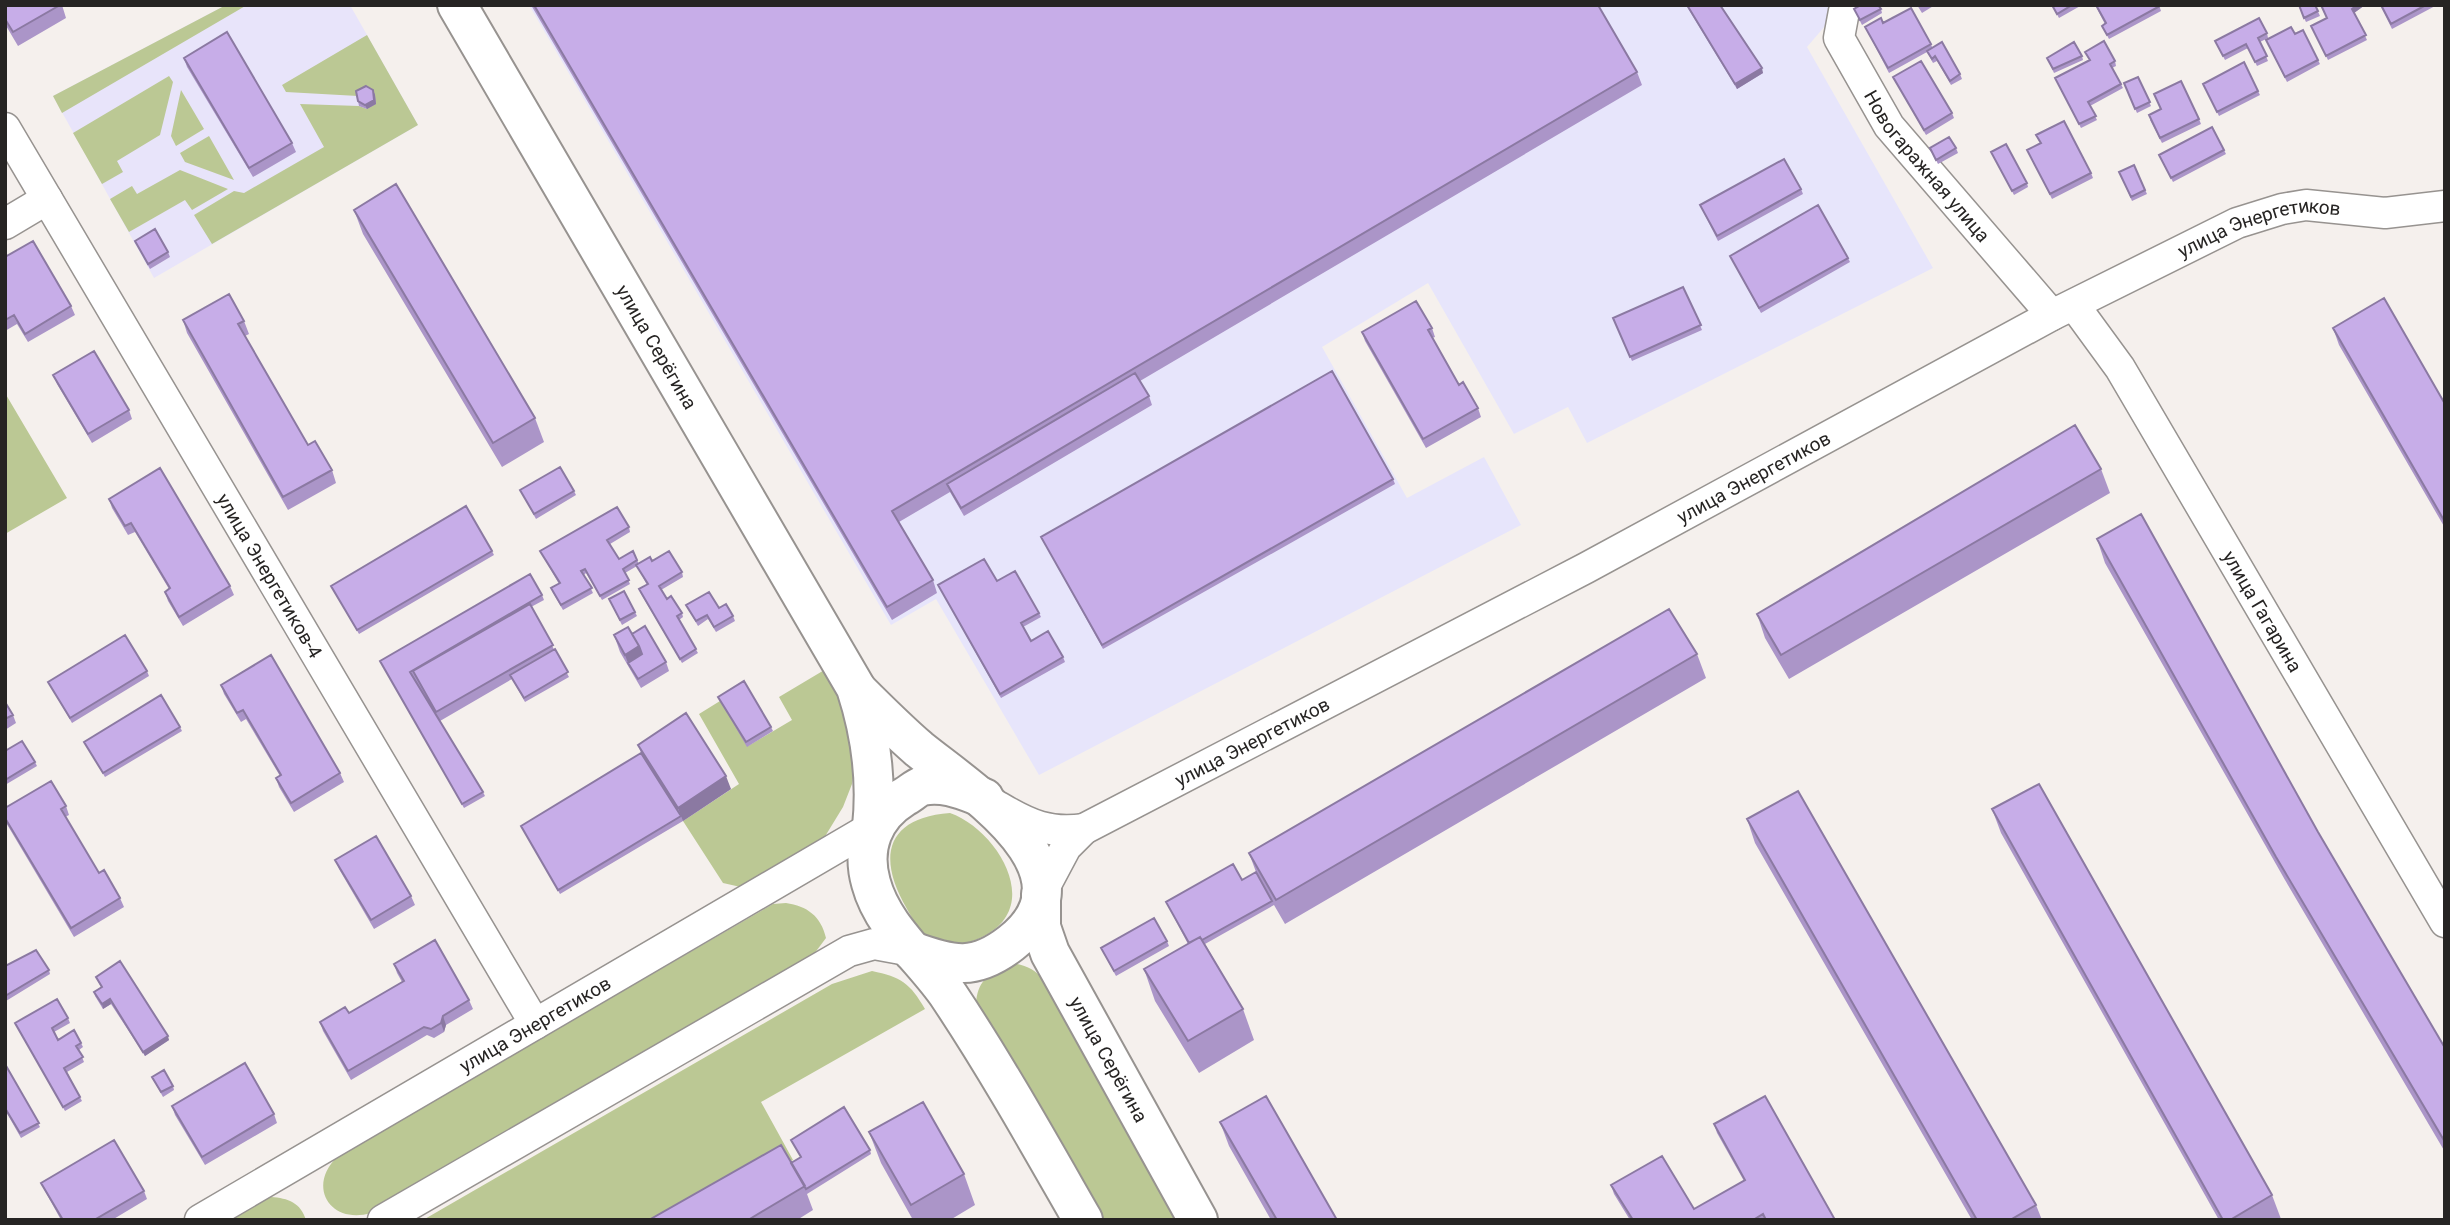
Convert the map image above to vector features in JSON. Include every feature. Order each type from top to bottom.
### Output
[{"type":"main road","name":"улица Серёгина","points":[[457,5],[856,688]]},
{"type":"main road","points":[[856,688],[919,749],[1006,818],[1026,845],[1037,873],[1041,894],[1033,917],[1019,937],[997,954],[968,965],[943,962],[912,951]]},
{"type":"main road","points":[[856,688],[863,711],[876,791],[868,856],[870,882],[882,911],[912,951],[932,971],[970,1028],[1083,1220]]},
{"type":"main road","points":[[872,827],[891,805],[922,786],[951,786],[984,798]]},
{"type":"main road","name":"улица Серёгина","points":[[1041,894],[1041,927],[1050,953],[1198,1220]]},
{"type":"street","name":"Новогаражная улица","points":[[1850,5],[1844,11],[1839,38],[1889,125],[2063,310]]},
{"type":"street","name":"улица Энергетиков-4","points":[[5,128],[534,1024]]},
{"type":"street","points":[[5,224],[47,199]]},
{"type":"street","name":"улица Энергетиков","points":[[1084,830],[1597,562],[2063,310],[2237,223],[2282,209],[2306,205],[2385,213],[2445,206]]},
{"type":"street","name":"улица Гагарина","points":[[2063,310],[2120,368],[2445,922]]},
{"type":"street","points":[[984,798],[1040,829],[1059,832],[1084,830]]},
{"type":"street","name":"улица Энергетиков","points":[[200,1220],[872,827]]},
{"type":"street","points":[[1041,894],[1066,847],[1084,830]]},
{"type":"street","points":[[383,1220],[849,951],[874,944],[912,951]]},
{"type":"shaded area","points":[[226,5],[350,5],[418,125],[154,278],[53,96]]},
{"type":"shaded area","points":[[529,5],[1843,5],[1807,47],[1933,268],[1587,443],[1568,407],[1514,434],[1428,283],[1322,347],[1407,498],[1484,457],[1521,525],[1039,775],[936,599],[891,625]]},
{"type":"green space","points":[[226,5],[247,5],[62,113],[53,96]]},
{"type":"green space","points":[[367,35],[418,125],[212,244],[194,215],[234,191],[244,193],[324,147],[300,104],[359,106],[367,109],[358,96],[286,92],[282,85]]},
{"type":"green space","points":[[169,76],[173,82],[160,135],[117,161],[123,172],[102,184],[73,133]]},
{"type":"green space","points":[[181,90],[204,129],[176,146],[171,136]]},
{"type":"green space","points":[[209,136],[234,180],[185,162],[180,153]]},
{"type":"green space","points":[[180,170],[228,189],[192,210],[185,200],[129,232],[110,199],[132,186],[137,194]]},
{"type":"green space","points":[[5,393],[67,498],[5,534]]},
{"type":"green space","points":[[826,669],[843,697],[856,760],[852,784],[843,807],[821,843],[745,888],[723,883],[683,821],[739,784],[699,714],[720,701],[748,746],[792,720],[779,697]]},
{"type":"green space","points":[[950,813],[983,834],[997,850],[1007,868],[1012,887],[1011,905],[1003,922],[981,938],[951,945],[933,941],[916,925],[898,890],[890,858],[893,844],[900,832],[912,823],[928,816]]},
{"type":"green space","points":[[786,903],[812,913],[824,930],[826,938],[811,958],[371,1213],[344,1213],[334,1208],[327,1200],[324,1179],[338,1156],[773,904]]},
{"type":"green space","points":[[1008,963],[1029,968],[1045,981],[1183,1220],[1098,1220],[976,1005],[981,984]]},
{"type":"green space","points":[[872,971],[904,982],[925,1009],[761,1102],[793,1160],[689,1220],[423,1220],[832,984]]},
{"type":"green space","points":[[271,1197],[293,1202],[301,1209],[306,1220],[228,1220]]},
{"type":"building","points":[[5,5],[60,5],[13,32],[5,19]]},
{"type":"building","points":[[534,5],[1598,5],[1637,72],[892,511],[933,580],[887,607]]},
{"type":"building","points":[[1687,5],[1720,5],[1762,68],[1735,84]]},
{"type":"building","points":[[1861,5],[1878,5],[1881,9],[1860,20],[1854,9]]},
{"type":"building","points":[[2052,5],[2072,5],[2057,14]]},
{"type":"building","points":[[2096,5],[2160,6],[2107,35],[2102,26],[2106,23]]},
{"type":"building","points":[[2299,5],[2315,5],[2318,11],[2304,18]]},
{"type":"building","points":[[2321,5],[2357,5],[2352,9],[2366,35],[2326,56],[2311,26],[2327,18]]},
{"type":"building","points":[[2381,5],[2426,5],[2391,24]]},
{"type":"building","points":[[1911,8],[1931,44],[1888,68],[1865,27],[1881,18],[1883,23]]},
{"type":"building","points":[[2259,18],[2267,33],[2258,38],[2267,56],[2255,62],[2246,44],[2223,56],[2215,41]]},
{"type":"building","points":[[2291,27],[2295,34],[2303,30],[2318,60],[2285,77],[2266,40]]},
{"type":"building","points":[[227,32],[292,143],[249,168],[184,58]]},
{"type":"building","points":[[2104,41],[2115,61],[2110,64],[2121,84],[2088,102],[2096,116],[2079,124],[2055,78],[2090,60],[2085,52]]},
{"type":"building","points":[[1942,42],[1960,74],[1950,81],[1935,56],[1932,59],[1927,51]]},
{"type":"building","points":[[2074,42],[2082,56],[2053,69],[2047,58]]},
{"type":"building","points":[[1921,61],[1952,113],[1924,130],[1893,77]]},
{"type":"building","points":[[2244,62],[2258,91],[2217,112],[2203,84]]},
{"type":"building","points":[[2138,77],[2150,102],[2135,109],[2124,83]]},
{"type":"building","points":[[2181,81],[2199,119],[2160,138],[2149,115],[2161,109],[2154,94]]},
{"type":"building","points":[[366,86],[373,90],[374,100],[365,105],[358,101],[356,91]]},
{"type":"building","points":[[2064,121],[2091,173],[2050,194],[2027,150],[2041,143],[2036,135]]},
{"type":"building","points":[[2212,127],[2224,150],[2171,178],[2159,155]]},
{"type":"building","points":[[1949,137],[1956,148],[1936,160],[1930,148]]},
{"type":"building","points":[[2006,144],[2027,183],[2012,191],[1991,152]]},
{"type":"building","points":[[1784,159],[1801,189],[1717,236],[1700,205]]},
{"type":"building","points":[[2134,165],[2145,190],[2131,197],[2119,172]]},
{"type":"building","points":[[396,184],[535,418],[493,443],[354,210]]},
{"type":"building","points":[[1818,205],[1848,258],[1759,308],[1730,256]]},
{"type":"building","points":[[155,229],[168,252],[148,264],[135,241]]},
{"type":"building","points":[[33,241],[71,306],[25,334],[14,315],[5,320],[5,257]]},
{"type":"building","points":[[1683,287],[1701,325],[1630,357],[1613,318]]},
{"type":"building","points":[[229,294],[244,321],[238,324],[308,445],[315,441],[332,470],[283,497],[183,320]]},
{"type":"building","points":[[2384,298],[2445,404],[2445,522],[2333,328]]},
{"type":"building","points":[[1416,301],[1432,328],[1428,330],[1459,385],[1463,382],[1478,408],[1423,439],[1362,332]]},
{"type":"building","points":[[94,351],[129,410],[88,434],[53,375]]},
{"type":"building","points":[[1332,371],[1393,479],[1102,645],[1041,537]]},
{"type":"building","points":[[1135,373],[1149,396],[961,508],[947,484]]},
{"type":"building","points":[[2075,425],[2101,469],[1781,655],[1757,614]]},
{"type":"building","points":[[560,467],[574,491],[534,514],[520,490]]},
{"type":"building","points":[[160,468],[230,586],[179,617],[165,592],[170,588],[131,523],[125,526],[109,499]]},
{"type":"building","points":[[466,506],[492,551],[357,630],[331,586]]},
{"type":"building","points":[[617,507],[629,527],[607,540],[619,559],[633,551],[637,560],[623,569],[629,580],[600,596],[585,569],[581,571],[592,588],[561,605],[551,588],[560,583],[540,551]]},
{"type":"building","points":[[2141,514],[2318,832],[2445,1048],[2445,1142],[2276,857],[2097,539]]},
{"type":"building","points":[[669,551],[682,572],[659,586],[667,599],[671,596],[682,613],[677,616],[696,649],[680,659],[639,589],[648,584],[636,565],[650,557],[652,561]]},
{"type":"building","points":[[984,559],[997,581],[1015,571],[1039,613],[1021,623],[1031,641],[1048,631],[1063,657],[1000,694],[938,585]]},
{"type":"building","points":[[530,574],[542,595],[410,672],[483,792],[462,804],[380,661]]},
{"type":"building","points":[[624,591],[635,612],[620,620],[609,599]]},
{"type":"building","points":[[709,592],[719,608],[726,604],[733,616],[714,627],[707,615],[696,621],[686,605]]},
{"type":"building","points":[[530,604],[553,645],[436,712],[413,671]]},
{"type":"building","points":[[1669,609],[1697,654],[1276,900],[1249,853]]},
{"type":"building","points":[[645,626],[666,662],[638,679],[628,663],[642,654],[632,634]]},
{"type":"building","points":[[628,627],[639,646],[625,655],[614,635]]},
{"type":"building","points":[[125,635],[147,671],[70,718],[48,682]]},
{"type":"building","points":[[555,649],[568,672],[524,698],[510,675]]},
{"type":"building","points":[[271,655],[340,773],[291,803],[276,778],[281,775],[243,710],[237,713],[221,685]]},
{"type":"building","points":[[744,681],[771,727],[746,742],[718,697]]},
{"type":"building","points":[[161,695],[180,727],[103,773],[84,742]]},
{"type":"building","points":[[5,702],[13,715],[5,719]]},
{"type":"building","points":[[686,713],[726,776],[678,808],[638,745]]},
{"type":"building","points":[[22,741],[35,762],[5,780],[5,751]]},
{"type":"building","points":[[641,753],[681,816],[558,890],[521,826]]},
{"type":"building","points":[[51,781],[66,806],[61,809],[99,873],[104,870],[120,898],[71,928],[5,818],[5,808]]},
{"type":"building","points":[[2039,784],[2272,1195],[2230,1220],[2223,1220],[1992,809]]},
{"type":"building","points":[[1798,791],[2036,1205],[2010,1220],[1977,1220],[1747,819]]},
{"type":"building","points":[[376,836],[411,896],[371,920],[335,860]]},
{"type":"building","points":[[1233,864],[1242,880],[1256,872],[1272,901],[1202,940],[1200,937],[1189,943],[1166,902]]},
{"type":"building","points":[[1154,918],[1167,941],[1114,971],[1101,948]]},
{"type":"building","points":[[1200,937],[1243,1009],[1188,1041],[1144,969]]},
{"type":"building","points":[[435,940],[469,1000],[443,1016],[441,1023],[431,1029],[424,1027],[348,1071],[320,1022],[345,1007],[349,1013],[404,981],[394,964]]},
{"type":"building","points":[[36,950],[49,970],[5,996],[5,966]]},
{"type":"building","points":[[120,961],[168,1036],[143,1052],[110,999],[102,1004],[94,992],[102,987],[96,977]]},
{"type":"building","points":[[57,999],[68,1018],[52,1028],[58,1040],[74,1030],[81,1043],[76,1046],[83,1057],[64,1068],[80,1097],[63,1107],[15,1023]]},
{"type":"building","points":[[245,1063],[274,1114],[202,1157],[172,1106]]},
{"type":"building","points":[[5,1064],[39,1123],[20,1133],[5,1108]]},
{"type":"building","points":[[164,1070],[173,1086],[161,1092],[152,1077]]},
{"type":"building","points":[[1266,1096],[1337,1220],[1277,1220],[1220,1122]]},
{"type":"building","points":[[1765,1096],[1834,1218],[1832,1220],[1766,1220],[1763,1214],[1753,1220],[1633,1220],[1611,1185],[1662,1156],[1694,1209],[1745,1180],[1714,1124]]},
{"type":"building","points":[[923,1102],[964,1174],[911,1205],[869,1132]]},
{"type":"building","points":[[844,1107],[870,1150],[806,1189],[791,1163],[801,1157],[791,1140]]},
{"type":"building","points":[[114,1140],[144,1191],[94,1220],[63,1220],[41,1183]]},
{"type":"building","points":[[781,1145],[805,1186],[748,1220],[649,1220]]}]
